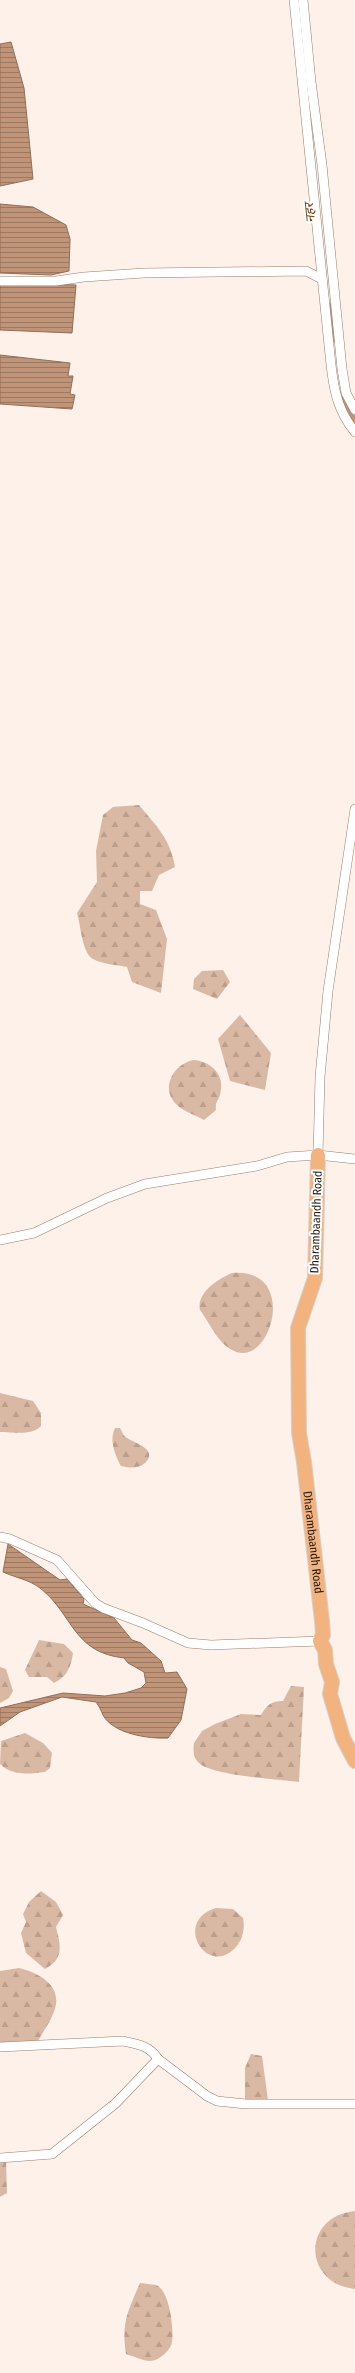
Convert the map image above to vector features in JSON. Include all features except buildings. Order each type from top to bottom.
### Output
[{"type":"main road","name":"Dharambaandh Road","points":[[318,1155],[315,1278],[298,1328],[299,1433],[304,1462],[322,1621],[323,1635],[320,1641],[325,1650],[326,1664],[332,1682],[330,1694],[343,1738],[355,1761]]},
{"type":"street","points":[[294,0],[335,398],[345,420],[355,432]]},
{"type":"street","points":[[304,0],[311,82],[322,165],[342,369],[346,393],[355,410]]},
{"type":"street","points":[[0,281],[56,281],[84,277],[144,273],[306,271],[322,279]]},
{"type":"street","points":[[355,809],[328,991],[320,1077],[318,1155],[355,1159]]},
{"type":"street","name":"Dharambaandh Road","points":[[0,1240],[34,1233],[106,1198],[145,1184],[257,1166],[287,1157],[318,1155]]},
{"type":"street","points":[[0,1537],[10,1539],[57,1560],[95,1603],[103,1608],[143,1623],[188,1643],[210,1645],[320,1641]]},
{"type":"street","points":[[0,2047],[123,2041],[140,2044],[154,2052],[158,2059],[207,2096],[217,2101],[246,2104],[355,2104]]},
{"type":"street","points":[[0,2158],[52,2154],[116,2103],[158,2059]]},
{"type":"green space","points":[[139,805],[162,833],[170,848],[175,867],[159,875],[152,891],[140,891],[140,904],[156,910],[167,939],[161,993],[132,982],[127,967],[101,962],[89,956],[82,939],[77,913],[97,882],[96,851],[103,815],[113,807]]},
{"type":"green space","points":[[223,970],[230,982],[217,999],[193,989],[194,979],[202,971]]},
{"type":"green space","points":[[240,1015],[271,1053],[265,1090],[230,1081],[218,1039]]},
{"type":"green space","points":[[193,1060],[206,1063],[211,1066],[216,1070],[221,1081],[220,1095],[216,1103],[216,1110],[204,1120],[187,1112],[177,1105],[169,1091],[169,1084],[175,1072],[186,1062]]},
{"type":"green space","points":[[232,1273],[253,1275],[266,1286],[272,1301],[272,1318],[267,1334],[258,1346],[246,1353],[232,1350],[227,1347],[214,1332],[200,1310],[201,1298],[209,1287]]},
{"type":"green space","points":[[0,1393],[33,1401],[41,1413],[41,1426],[28,1432],[0,1432]]},
{"type":"green space","points":[[115,1428],[120,1428],[126,1437],[148,1451],[149,1458],[145,1463],[133,1468],[121,1466],[115,1452],[113,1442],[113,1433]]},
{"type":"green space","points":[[39,1640],[64,1644],[73,1653],[68,1671],[62,1678],[54,1683],[47,1677],[29,1677],[25,1670]]},
{"type":"green space","points":[[0,1667],[6,1669],[13,1691],[9,1698],[0,1703]]},
{"type":"green space","points":[[291,1686],[304,1687],[299,1782],[231,1774],[206,1767],[197,1761],[194,1754],[194,1743],[202,1731],[215,1724],[241,1714],[261,1715],[270,1704],[283,1701]]},
{"type":"green space","points":[[25,1733],[43,1743],[52,1753],[50,1768],[45,1772],[27,1774],[21,1773],[10,1771],[0,1764],[1,1741]]},
{"type":"green space","points":[[41,1891],[56,1902],[63,1915],[56,1927],[60,1951],[55,1961],[45,1969],[26,1953],[21,1933],[26,1922],[23,1914],[29,1902]]},
{"type":"green space","points":[[216,1908],[233,1909],[243,1918],[244,1926],[242,1937],[236,1947],[225,1955],[214,1956],[205,1952],[199,1944],[195,1934],[196,1924],[203,1915]]},
{"type":"green space","points":[[19,1968],[32,1972],[50,1984],[56,1997],[55,2009],[38,2041],[0,2044],[0,1971]]},
{"type":"green space","points":[[251,2054],[262,2056],[268,2100],[245,2101],[245,2068]]},
{"type":"green space","points":[[0,2161],[6,2161],[7,2193],[0,2197]]},
{"type":"green space","points":[[355,2211],[355,2289],[338,2284],[325,2275],[318,2263],[315,2250],[318,2236],[325,2224],[338,2216]]},
{"type":"green space","points":[[140,2283],[158,2286],[166,2296],[170,2312],[172,2329],[171,2345],[164,2354],[153,2361],[144,2360],[126,2354],[124,2334],[125,2325]]},
{"type":"shaded area","points":[[11,42],[24,88],[33,179],[0,186],[0,44]]},
{"type":"shaded area","points":[[0,204],[33,207],[66,225],[70,239],[69,271],[51,275],[0,273]]},
{"type":"shaded area","points":[[0,283],[76,285],[72,333],[0,330]]},
{"type":"shaded area","points":[[0,355],[70,363],[68,376],[73,376],[70,394],[75,395],[72,409],[0,404]]},
{"type":"shaded area","points":[[8,1544],[60,1580],[67,1579],[84,1599],[83,1604],[114,1618],[132,1640],[141,1643],[161,1661],[165,1673],[177,1672],[187,1689],[181,1720],[168,1738],[151,1738],[123,1731],[108,1721],[96,1702],[62,1697],[20,1712],[0,1726],[0,1708],[63,1693],[105,1696],[125,1693],[141,1688],[146,1683],[144,1672],[128,1663],[124,1658],[107,1654],[94,1648],[84,1640],[75,1631],[60,1609],[40,1588],[27,1581],[3,1572]]},
{"type":"waterway","name":"नहर","points":[[332,307],[335,338]]},
{"type":"waterway","name":"नहर","points":[[344,394],[350,415],[355,420]]}]
